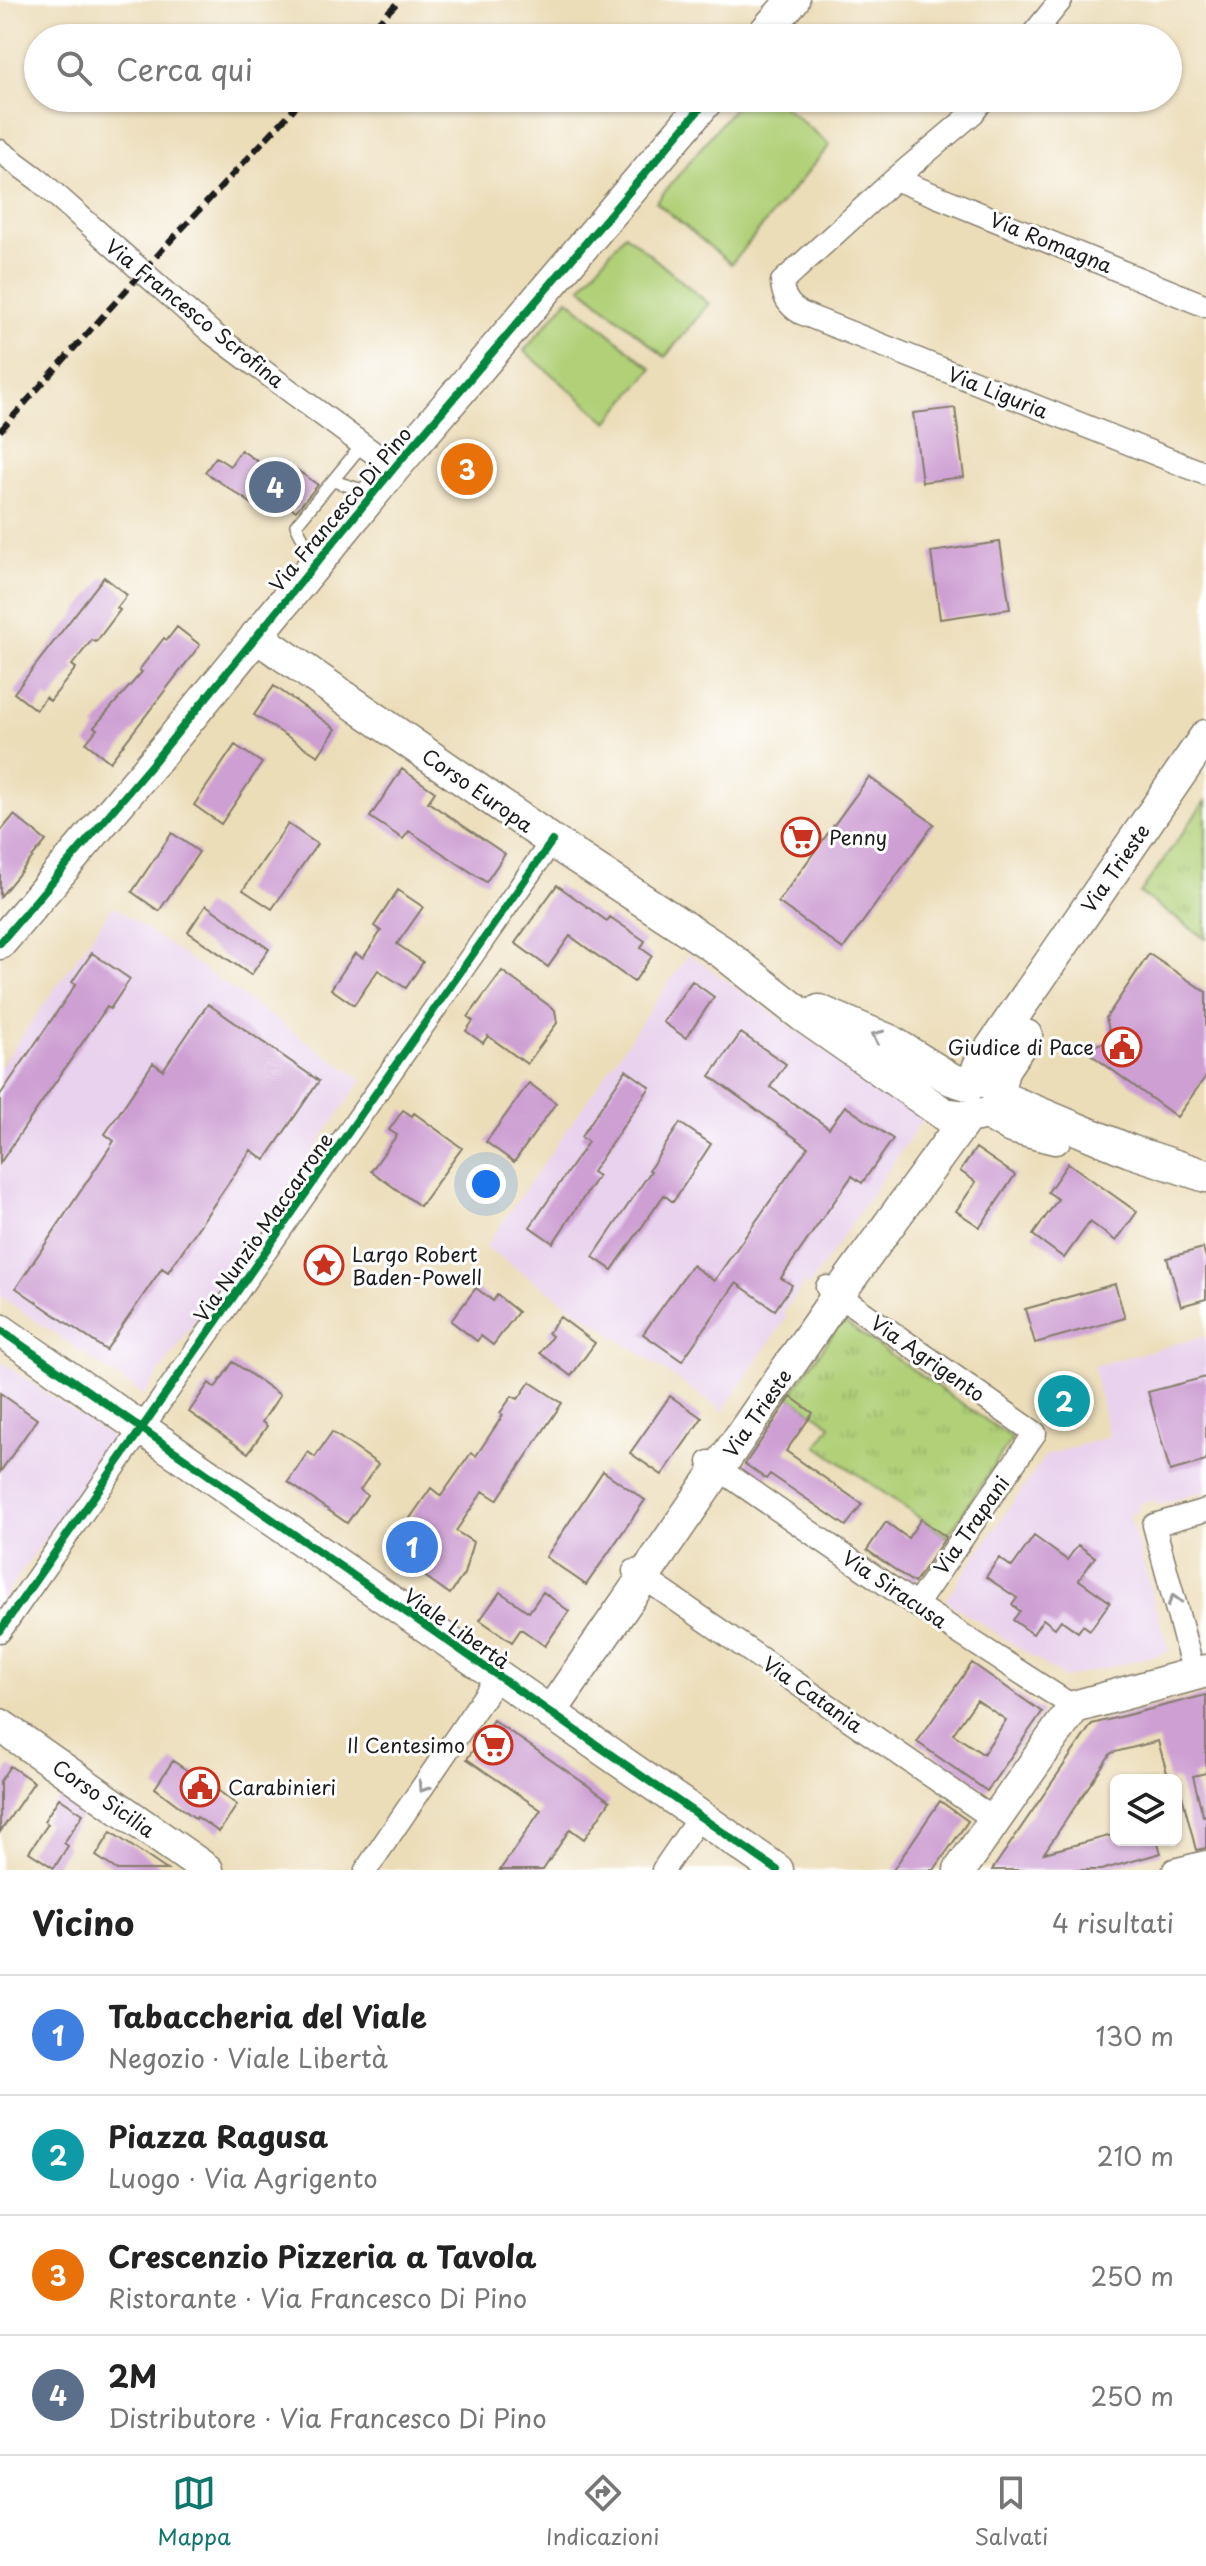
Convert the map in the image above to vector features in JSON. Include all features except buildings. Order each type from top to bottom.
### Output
[{"type":"street","points":[[1041,24],[1061,0]]},
{"type":"street","points":[[771,24],[790,1]]},
{"type":"street","name":"Via Francesco Di Pino","points":[[0,943],[394,468],[697,112]]},
{"type":"street","points":[[895,179],[974,112]]},
{"type":"street","name":"Via Francesco Scrofina","points":[[0,151],[39,180],[212,333],[394,468]]},
{"type":"street","name":"Via Romagna","points":[[895,179],[1206,306]]},
{"type":"street","name":"Via Liguria","points":[[895,179],[782,282],[783,295],[791,307],[1206,474]]},
{"type":"street","name":"Corso Europa","points":[[256,636],[552,841],[750,973],[802,1015],[916,1076],[978,1101],[1011,1127],[1082,1144],[1130,1151],[1206,1176]]},
{"type":"street","name":"Via Trieste","points":[[978,1101],[979,1066],[1206,736]]},
{"type":"street","name":"Via Trieste","points":[[544,1708],[832,1291],[1004,1068],[1206,770]]},
{"type":"street","name":"Via Nunzio Maccarrone","points":[[0,1631],[552,841]]},
{"type":"street","name":"Via Agrigento","points":[[832,1291],[1035,1433],[1026,1445]]},
{"type":"street","name":"Viale Libertà","points":[[0,1330],[777,1870]]},
{"type":"street","name":"Via Trapani","points":[[916,1605],[1026,1445]]},
{"type":"street","name":"Via Siracusa","points":[[712,1464],[916,1605],[1074,1707]]},
{"type":"street","points":[[974,1853],[1074,1707],[1200,1673],[1154,1525],[1206,1510]]},
{"type":"street","name":"Via Catania","points":[[637,1573],[974,1853]]},
{"type":"street","points":[[366,1870],[498,1676]]},
{"type":"street","name":"Corso Sicilia","points":[[0,1725],[207,1870]]},
{"type":"street","points":[[663,1870],[700,1816]]},
{"type":"street","points":[[1174,1870],[1206,1862]]},
{"type":"lane","points":[[315,564],[296,525],[362,445]]},
{"type":"lane","points":[[333,481],[373,494]]},
{"type":"shaded area","points":[[113,906],[362,1080],[144,1395],[0,1296],[0,1067]]},
{"type":"shaded area","points":[[689,954],[923,1119],[809,1286],[804,1283],[783,1313],[787,1317],[723,1411],[485,1247]]},
{"type":"shaded area","points":[[1206,1336],[1206,1491],[1157,1505],[1155,1500],[1138,1504],[1139,1511],[1129,1515],[1169,1652],[1065,1678],[945,1600],[1046,1455],[1109,1437],[1093,1366]]},
{"type":"shaded area","points":[[0,1361],[114,1439],[0,1603]]},
{"type":"green space","points":[[730,112],[791,112],[830,145],[731,264],[656,202]]},
{"type":"green space","points":[[625,234],[709,304],[665,357],[581,287]]},
{"type":"green space","points":[[568,299],[652,369],[608,422],[524,351]]},
{"type":"green space","points":[[1206,800],[1206,939],[1140,893]]},
{"type":"green space","points":[[842,1321],[1012,1438],[947,1537],[817,1446],[831,1425],[789,1396]]},
{"type":"railway","points":[[376,24],[400,0]]},
{"type":"railway","points":[[0,431],[291,112]]},
{"type":"cycle path","points":[[0,943],[152,764],[394,468],[697,112]]},
{"type":"cycle path","points":[[0,1631],[552,841]]},
{"type":"cycle path","points":[[0,1330],[777,1870]]},
{"type":"place","name":"Crescenzio Pizzeria a Tavola","points":[[467,469]]},
{"type":"place","name":"2M","points":[[275,487]]},
{"type":"place","name":"Penny","points":[[801,837]]},
{"type":"place","name":"Giudice di Pace","points":[[1122,1047]]},
{"type":"place","name":"Largo Robert Baden-Powell","points":[[324,1265]]},
{"type":"place","name":"Piazza Ragusa","points":[[1064,1401]]},
{"type":"place","name":"Tabaccheria del Viale","points":[[412,1547]]},
{"type":"place","name":"Il Centesimo","points":[[493,1745]]},
{"type":"place","name":"Carabinieri","points":[[200,1787]]}]
